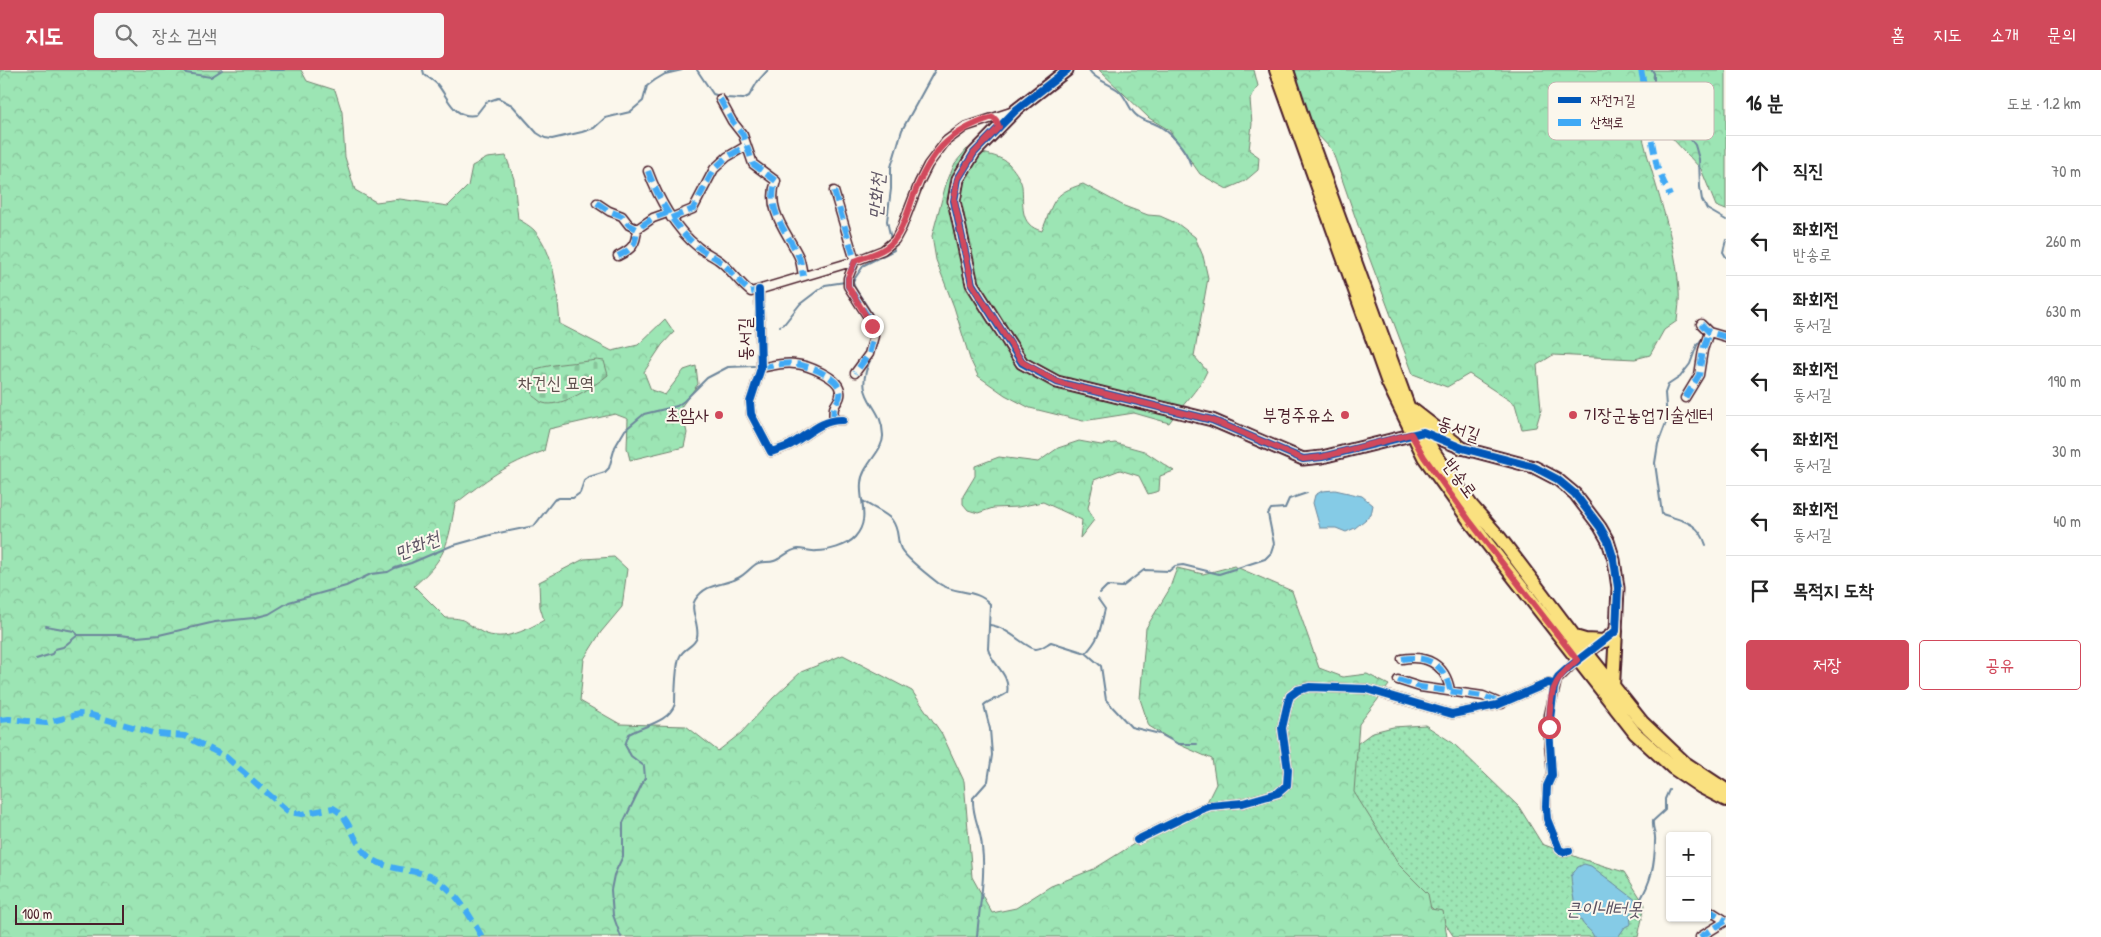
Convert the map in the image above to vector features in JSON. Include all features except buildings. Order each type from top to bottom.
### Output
[{"type":"main road","name":"반송로","points":[[1276,70],[1382,369],[1417,433],[1440,461],[1471,505],[1500,538],[1575,638],[1582,657],[1600,688],[1635,733],[1672,768],[1701,787],[1726,800]]},
{"type":"main road","name":"반송로","points":[[1287,70],[1408,406],[1424,457],[1469,520],[1582,657],[1613,686],[1668,748],[1685,763],[1726,790]]},
{"type":"main road","points":[[1408,406],[1462,448]]},
{"type":"main road","points":[[1440,461],[1446,450],[1462,448]]},
{"type":"main road","points":[[1613,686],[1616,631]]},
{"type":"main road","points":[[1575,638],[1605,641]]},
{"type":"main road","points":[[1600,688],[1602,684],[1605,684],[1616,698],[1624,700]]},
{"type":"street","name":"동서길","points":[[1067,70],[1016,110],[996,122],[958,179],[954,200],[972,284],[1022,362],[1057,382],[1212,420],[1303,459],[1322,457],[1417,433],[1462,448],[1534,466],[1557,479],[1584,504],[1608,541],[1614,560],[1618,588],[1616,631]]},
{"type":"street","points":[[720,99],[732,120],[744,135],[753,164],[776,181],[774,192],[778,220],[800,258],[803,276]]},
{"type":"street","name":"동서길","points":[[669,215],[697,246],[723,263],[743,286],[751,292],[759,290],[855,261],[883,250],[892,242],[902,227],[919,183],[936,153],[956,132],[975,123],[996,122]]},
{"type":"street","points":[[618,256],[629,252],[636,241],[637,229],[652,218],[693,209],[714,169],[727,157],[746,146]]},
{"type":"street","points":[[648,171],[669,215]]},
{"type":"street","points":[[834,191],[855,261],[848,281],[850,290],[868,317],[874,336],[869,354],[855,373]]},
{"type":"street","points":[[597,202],[609,211],[622,216],[629,225],[637,229]]},
{"type":"street","name":"동서길","points":[[759,290],[761,368],[750,402],[751,414],[771,452],[789,446],[814,428],[833,420],[843,420]]},
{"type":"street","points":[[1685,398],[1699,375],[1707,336],[1702,324]]},
{"type":"street","points":[[1707,336],[1726,336]]},
{"type":"street","name":"동서길","points":[[761,368],[794,363],[811,368],[830,377],[838,385],[841,392],[841,398],[834,410],[833,420]]},
{"type":"street","points":[[1569,851],[1562,852],[1559,849],[1547,819],[1547,786],[1552,775],[1549,727],[1552,696],[1558,678],[1616,631]]},
{"type":"street","points":[[1402,659],[1427,658],[1434,662],[1449,682],[1450,690]]},
{"type":"street","points":[[1398,680],[1420,687],[1484,696],[1502,704]]},
{"type":"street","points":[[1136,840],[1199,810],[1210,806],[1243,803],[1278,793],[1287,785],[1288,770],[1282,728],[1290,696],[1298,690],[1310,687],[1366,689],[1452,714],[1502,704],[1548,683],[1555,684]]},
{"type":"street","points":[[1700,937],[1726,921],[1711,912]]},
{"type":"green space","points":[[0,70],[301,70],[307,81],[335,90],[342,112],[345,157],[355,190],[376,202],[400,199],[448,206],[468,186],[472,166],[487,158],[506,156],[514,179],[518,219],[534,230],[547,251],[551,263],[560,324],[612,351],[638,345],[665,319],[674,332],[662,345],[644,372],[651,390],[665,395],[684,370],[696,366],[698,384],[681,407],[687,433],[684,447],[630,460],[627,448],[628,419],[615,414],[549,429],[544,451],[507,467],[455,504],[444,550],[433,567],[414,586],[446,618],[461,619],[486,634],[504,636],[521,632],[544,620],[540,607],[539,582],[584,559],[614,557],[627,569],[622,607],[601,632],[584,659],[580,701],[620,724],[686,726],[718,751],[741,733],[773,698],[801,672],[843,655],[912,691],[942,734],[964,781],[972,877],[992,913],[1016,908],[1051,886],[1094,869],[1134,844],[1176,827],[1203,810],[1216,784],[1212,759],[1180,745],[1149,726],[1140,699],[1146,628],[1169,590],[1177,568],[1203,574],[1234,566],[1292,591],[1319,668],[1343,677],[1367,674],[1389,685],[1359,724],[1354,792],[1400,866],[1428,894],[1431,909],[1443,911],[1447,937],[0,937]]},
{"type":"green space","points":[[1099,70],[1254,70],[1258,86],[1250,99],[1252,124],[1249,150],[1259,157],[1258,170],[1245,181],[1227,189],[1200,174],[1169,130],[1149,118]]},
{"type":"green space","points":[[1294,70],[1726,70],[1726,210],[1716,206],[1701,169],[1674,140],[1714,140],[1714,82],[1548,82],[1548,140],[1644,140],[1672,244],[1679,306],[1677,321],[1664,330],[1650,355],[1635,359],[1553,355],[1537,365],[1541,410],[1536,427],[1522,429],[1515,404],[1469,374],[1447,387],[1413,374],[1369,257],[1332,150],[1314,131]]},
{"type":"green space","points":[[967,149],[999,158],[1010,165],[1022,186],[1023,207],[1026,219],[1034,228],[1042,231],[1055,200],[1065,191],[1083,184],[1124,206],[1148,215],[1160,216],[1178,224],[1195,237],[1203,256],[1208,278],[1194,356],[1207,371],[1195,391],[1169,423],[1134,413],[1083,421],[1030,408],[1005,395],[978,376],[970,359],[954,307],[936,260],[932,236],[946,184],[955,163]]},
{"type":"green space","name":"차건신 묘역","points":[[604,361],[608,375],[587,390],[559,403],[550,404],[542,402],[533,396],[531,382],[536,369],[559,364]]},
{"type":"green space","points":[[1079,441],[1101,445],[1115,443],[1144,451],[1174,471],[1160,476],[1159,491],[1148,494],[1139,476],[1120,470],[1094,480],[1088,508],[1094,520],[1080,538],[1082,520],[1043,502],[1018,507],[993,508],[978,513],[968,510],[963,504],[963,496],[975,476],[975,466],[999,457],[1038,462],[1058,448]]},
{"type":"green space","points":[[1425,725],[1453,743],[1519,807],[1542,844],[1624,872],[1645,905],[1638,937],[1454,937],[1440,916],[1395,872],[1346,789],[1342,755],[1373,732],[1393,727]]},
{"type":"water","points":[[1335,490],[1362,496],[1373,505],[1371,515],[1355,528],[1346,532],[1336,528],[1320,528],[1313,503],[1315,495],[1322,491]]},
{"type":"water","name":"큰이내터못","points":[[1584,864],[1591,866],[1641,904],[1630,914],[1631,924],[1625,927],[1618,937],[1594,937],[1579,917],[1571,876],[1578,867]]},
{"type":"waterway","points":[[183,70],[186,73],[211,77],[222,70]]},
{"type":"waterway","points":[[269,70],[284,70]]},
{"type":"waterway","points":[[423,70],[424,74],[437,84],[452,106],[462,114],[476,115],[486,102],[498,98],[512,105],[537,133],[545,138],[552,139],[594,128],[605,118],[630,112],[643,101],[647,86],[665,74],[682,70]]},
{"type":"waterway","points":[[697,70],[713,94],[726,98],[743,99],[749,96],[758,81],[768,70]]},
{"type":"waterway","name":"만화천","points":[[891,239],[887,221],[891,189],[891,167],[902,130],[935,70]]},
{"type":"waterway","points":[[1089,70],[1121,93],[1138,117],[1159,126],[1171,135],[1186,153],[1191,166]]},
{"type":"waterway","points":[[1652,70],[1654,82]]},
{"type":"waterway","points":[[1691,140],[1695,145],[1699,159],[1702,200],[1707,209],[1726,220]]},
{"type":"waterway","points":[[1726,240],[1723,252],[1726,257]]},
{"type":"waterway","name":"만화천","points":[[853,281],[864,265],[894,250],[892,244]]},
{"type":"waterway","points":[[853,281],[876,324],[877,341],[874,351]]},
{"type":"waterway","name":"만화천","points":[[780,326],[785,323],[800,304],[825,285],[845,282]]},
{"type":"waterway","points":[[1703,338],[1697,345],[1690,364],[1680,377],[1668,385],[1665,393],[1667,420],[1658,444],[1655,463],[1662,514],[1695,527],[1703,537],[1706,545]]},
{"type":"waterway","points":[[621,937],[613,915],[611,890],[614,875],[623,856],[623,823],[645,778],[644,766],[631,756],[625,745],[629,734],[655,723],[672,710],[675,704],[676,679],[680,656],[694,643],[698,633],[693,604],[700,594],[710,587],[741,577],[756,564],[774,561],[788,552],[798,549],[812,551],[832,549],[852,540],[860,530],[863,517],[862,476],[880,447],[883,435],[878,415],[869,400],[864,383],[871,358]]},
{"type":"waterway","name":"만화천","points":[[36,659],[52,654],[55,649],[63,647],[78,635],[137,637],[159,635],[215,622],[253,618],[269,614],[289,602],[346,586],[371,574],[388,572],[451,546],[494,534],[534,526],[554,500],[573,498],[580,493],[584,481],[589,477],[605,472],[609,468],[615,447],[625,430],[644,414],[677,406],[707,378],[728,367],[754,366]]},
{"type":"waterway","points":[[1100,593],[1107,586],[1122,587],[1144,570],[1169,571],[1175,566],[1183,565],[1219,574],[1265,559],[1271,553],[1274,544],[1268,514],[1271,509],[1285,508],[1289,499],[1307,493]]},
{"type":"waterway","points":[[863,501],[892,520],[901,549],[929,576],[945,587],[972,593],[990,604],[988,649],[993,660],[1004,675],[1007,693],[984,705],[990,729],[992,755],[988,781],[973,798],[983,858],[983,881],[977,937]]},
{"type":"waterway","points":[[990,625],[1004,630],[1032,648],[1040,648],[1051,642],[1086,653],[1097,637],[1101,627],[1105,609],[1098,599]]},
{"type":"waterway","points":[[46,626],[74,631],[77,634]]},
{"type":"waterway","points":[[1086,653],[1101,666],[1106,700],[1131,727],[1160,734],[1178,744],[1197,744]]},
{"type":"waterway","points":[[1639,902],[1647,887],[1653,866],[1655,838],[1653,821],[1665,810],[1665,799],[1669,790]]},
{"type":"marked path","points":[[1641,70],[1644,82]]},
{"type":"marked path","points":[[720,99],[732,121],[743,135],[753,164],[776,181],[773,202],[779,221],[799,257],[803,276]]},
{"type":"marked path","points":[[1652,140],[1657,167],[1670,196]]},
{"type":"marked path","points":[[671,218],[693,209],[714,169],[727,157],[746,146]]},
{"type":"marked path","points":[[648,171],[662,202],[690,240],[721,262],[751,292],[759,290],[759,294]]},
{"type":"marked path","points":[[834,191],[855,261],[848,278],[848,286],[868,317],[874,336],[869,354],[855,373]]},
{"type":"marked path","points":[[597,203],[609,211],[622,216],[629,225],[637,229],[653,218],[667,213]]},
{"type":"marked path","points":[[618,256],[632,246],[636,239],[637,229]]},
{"type":"marked path","points":[[1701,324],[1709,332],[1726,337]]},
{"type":"marked path","points":[[1685,398],[1699,375],[1703,350],[1709,332]]},
{"type":"marked path","points":[[761,368],[782,364],[795,364],[814,369],[834,381],[838,386],[840,398],[834,408],[833,420]]},
{"type":"marked path","points":[[1402,659],[1419,658],[1434,663],[1444,674],[1450,690]]},
{"type":"marked path","points":[[1398,680],[1420,687],[1483,696],[1502,704]]},
{"type":"marked path","points":[[0,720],[9,719],[46,723],[79,714],[91,715],[157,734],[185,736],[226,757],[289,812],[302,814],[333,808],[339,812],[359,845],[369,857],[398,869],[428,876],[448,888],[470,916],[482,937]]},
{"type":"marked path","points":[[1711,912],[1726,921]]},
{"type":"marked path","points":[[1700,937],[1726,921]]},
{"type":"cycle path","points":[[1067,70],[1016,110],[974,153],[958,179],[954,201],[972,284],[1022,363],[1057,382],[1212,420],[1303,459],[1322,457],[1423,432],[1462,448],[1534,467],[1557,479],[1575,494],[1600,527],[1608,541],[1614,560],[1618,588],[1616,631],[1558,677],[1554,688],[1549,727],[1552,775],[1547,786],[1547,819],[1559,849],[1563,852],[1569,851]]},
{"type":"cycle path","points":[[759,290],[761,368],[750,402],[751,414],[771,452],[790,445],[821,425],[835,420],[843,420]]},
{"type":"cycle path","points":[[1137,840],[1199,810],[1210,806],[1243,803],[1278,793],[1287,785],[1288,770],[1282,728],[1290,696],[1298,690],[1310,687],[1366,689],[1452,714],[1497,705],[1548,683],[1555,684]]},
{"type":"place","name":"초암사","points":[[719,415]]},
{"type":"place","name":"부경주유소","points":[[1345,415]]},
{"type":"place","name":"기장군농업기술센터","points":[[1573,415]]},
{"type":"route","points":[[872,326],[848,286],[848,278],[855,261],[883,250],[895,240],[928,165],[946,141],[956,132],[993,117],[999,127],[974,153],[958,179],[954,200],[972,284],[1022,362],[1057,382],[1212,420],[1303,459],[1322,457],[1411,434],[1438,478],[1577,660],[1557,680],[1552,696],[1549,727]]}]
